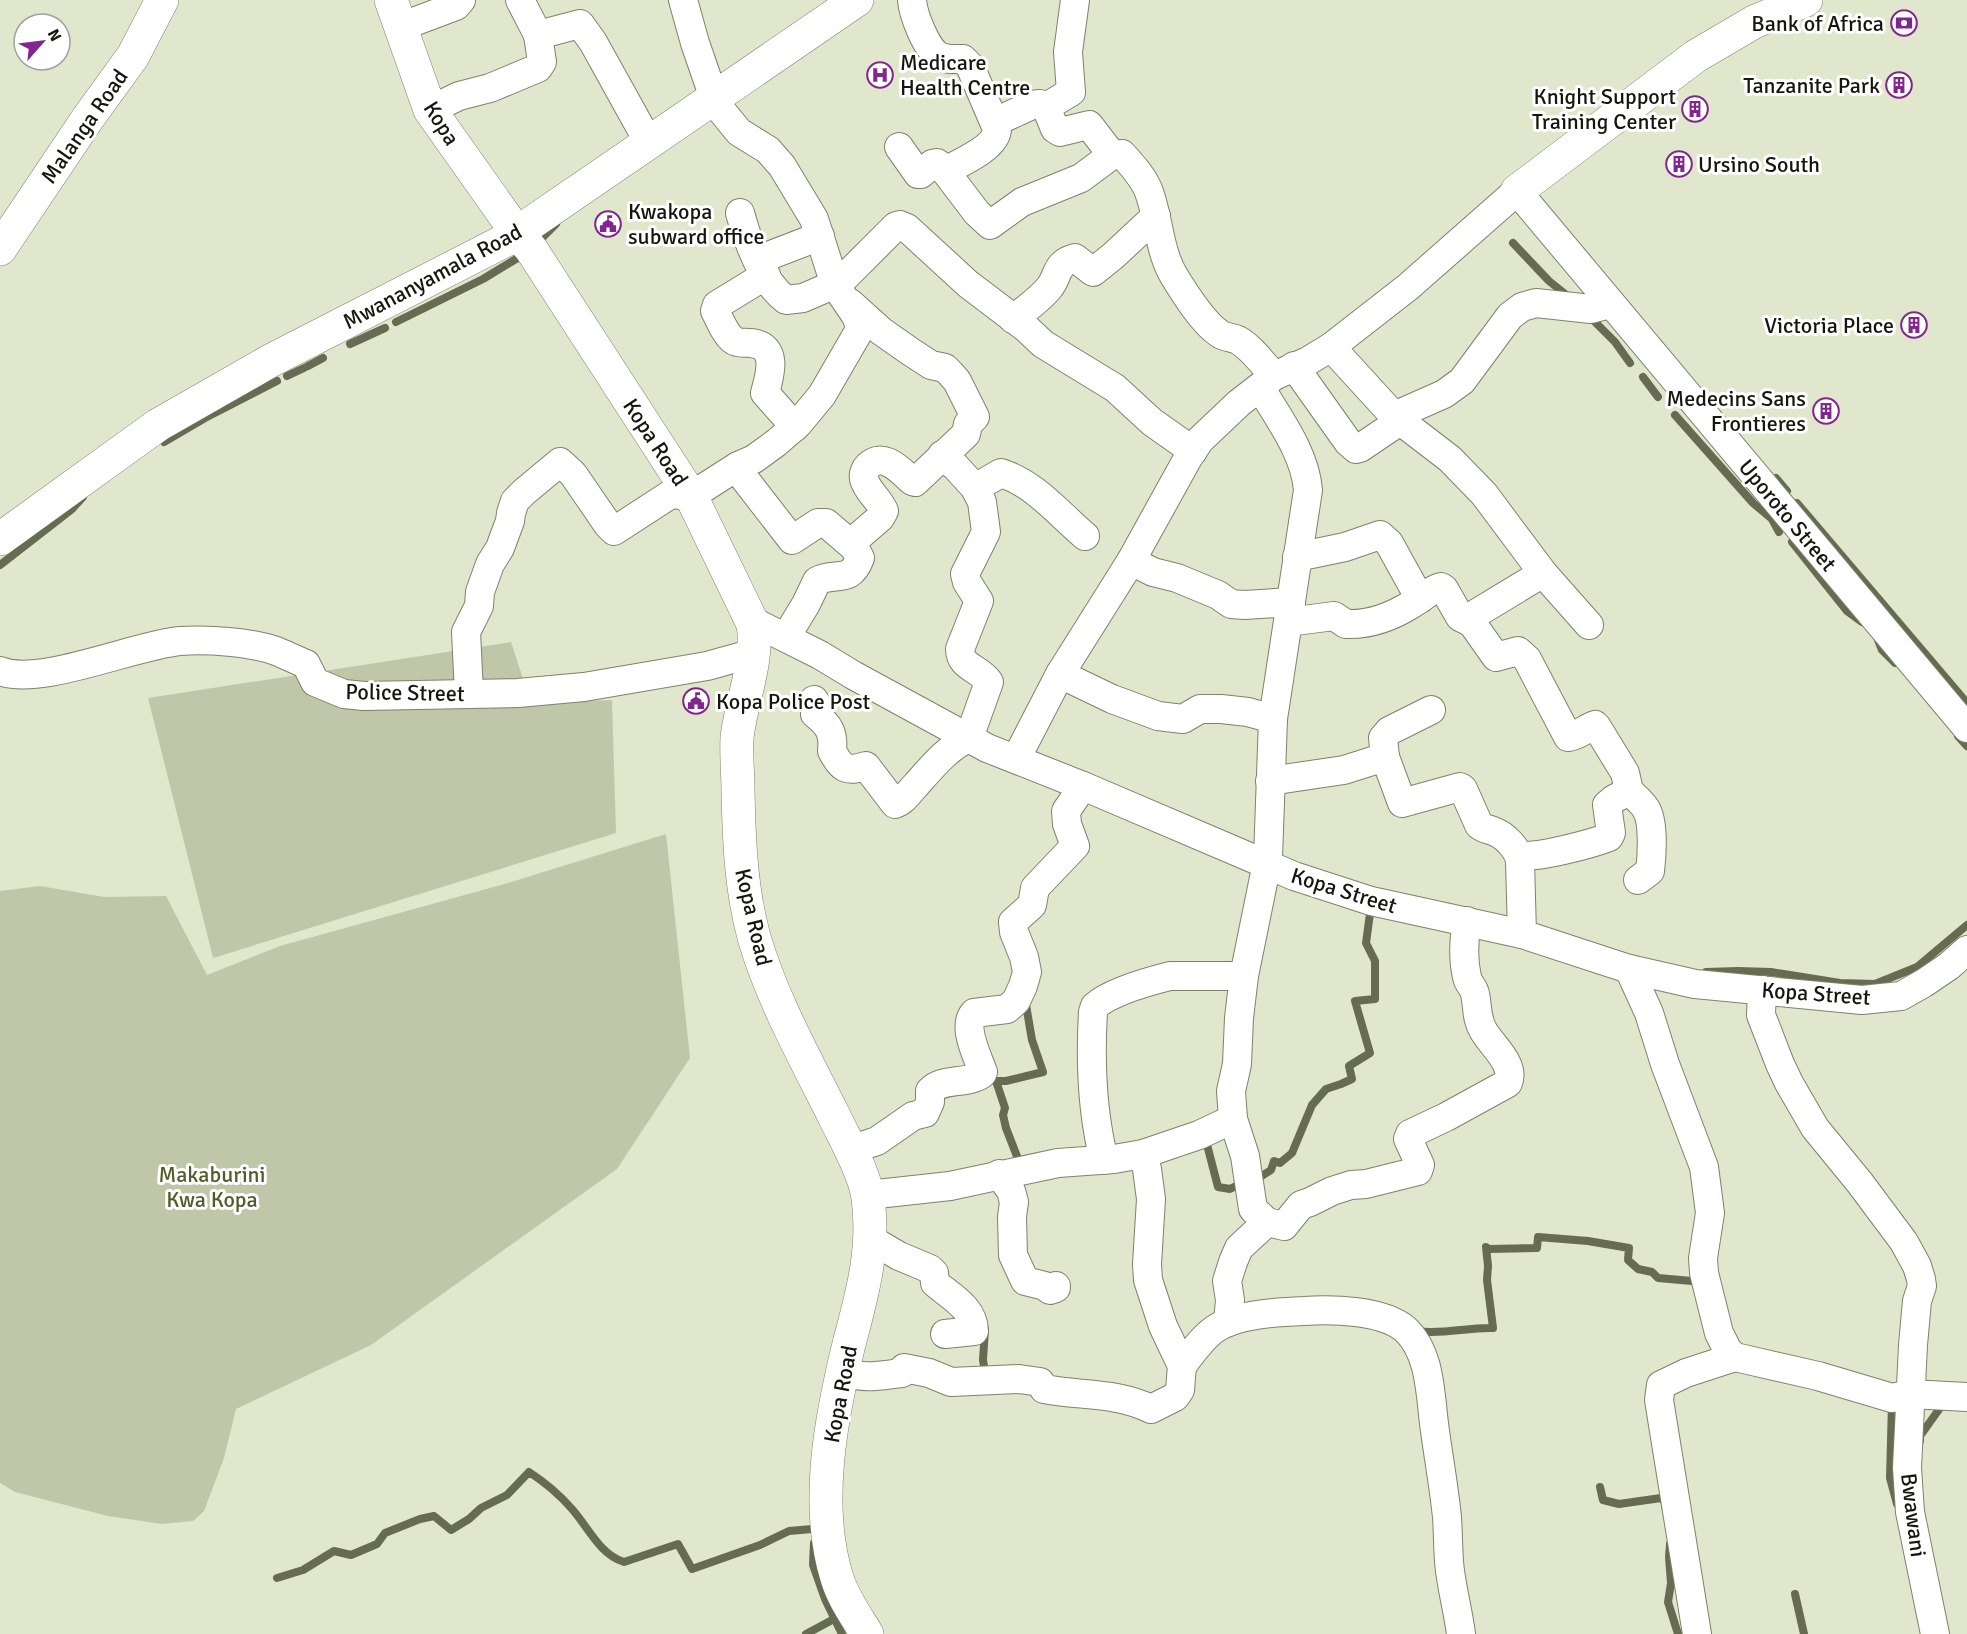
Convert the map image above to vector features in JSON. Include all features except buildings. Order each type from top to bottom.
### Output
[{"type":"street","name":"Malanga Road","points":[[0,249],[88,117],[133,56],[162,0]]},
{"type":"street","points":[[395,13],[456,6],[461,0]]},
{"type":"street","points":[[430,110],[459,96],[490,88],[538,68],[542,62],[538,35],[520,0]]},
{"type":"street","points":[[469,693],[466,632],[479,606],[480,592],[490,564],[500,548],[515,501],[524,492],[560,462],[573,474],[614,531],[671,494],[691,496],[738,466],[754,459],[795,427],[822,394],[859,331],[856,316],[840,293],[814,219],[782,166],[768,150],[739,132],[713,98],[710,81],[695,43],[683,0]]},
{"type":"street","name":"Mwananyamala Road","points":[[0,539],[158,425],[270,361],[517,233],[857,0]]},
{"type":"street","points":[[912,0],[926,41],[936,55],[948,59],[963,59],[969,66],[995,122],[997,135],[994,140],[945,171]]},
{"type":"street","points":[[1046,107],[1071,92],[1068,52],[1075,0]]},
{"type":"street","points":[[1016,759],[1060,674],[1131,561],[1193,451],[1200,440],[1225,415],[1276,376],[1308,361],[1331,346],[1408,286],[1517,191],[1696,56],[1754,22],[1806,0]]},
{"type":"street","name":"Kopa","points":[[395,13],[430,110],[517,233]]},
{"type":"street","points":[[538,35],[580,24],[593,42],[649,143]]},
{"type":"street","points":[[995,122],[1037,103],[1046,107],[1057,133],[1089,125],[1112,155]]},
{"type":"street","points":[[898,147],[918,174],[937,163],[977,213],[990,225],[1019,203],[1081,178],[1112,155],[1122,154],[1141,176],[1148,190],[1174,275],[1199,311],[1222,336],[1237,339],[1247,347],[1356,449],[1397,418],[1444,394],[1462,381],[1510,316],[1522,308],[1536,303],[1591,309],[1610,304]]},
{"type":"street","name":"Uporoto Street","points":[[1517,191],[1967,728]]},
{"type":"street","points":[[740,213],[747,239],[762,268],[772,286],[786,300],[840,293],[881,331],[931,365],[945,368],[957,381],[975,417],[968,424],[966,434],[915,482],[912,482],[895,465],[885,461],[878,460],[868,466],[864,474],[865,481],[884,511],[880,518],[850,543]]},
{"type":"street","points":[[1013,319],[1046,291],[1060,267],[1066,262],[1075,258],[1093,272],[1156,216]]},
{"type":"street","points":[[840,293],[852,271],[890,232],[900,225],[917,236],[968,284],[1042,344],[1114,388],[1152,422],[1193,451]]},
{"type":"street","name":"Kopa Road","points":[[517,233],[531,249],[691,496],[752,621],[755,638],[754,653],[737,740],[740,847],[754,937],[770,980],[850,1150],[868,1195],[870,1252],[842,1372],[827,1469],[825,1520],[837,1579],[867,1634]]},
{"type":"street","points":[[795,427],[765,393],[772,374],[769,352],[761,346],[752,343],[738,343],[731,339],[715,311],[717,305],[762,268],[820,236]]},
{"type":"street","points":[[1331,346],[1397,418],[1450,459],[1484,494],[1543,573],[1589,625]]},
{"type":"street","points":[[1276,376],[1294,445],[1306,473],[1308,490],[1273,719],[1267,865],[1244,976],[1237,1064],[1230,1091],[1233,1119],[1247,1165],[1253,1209],[1267,1222],[1284,1226],[1301,1204],[1332,1191],[1418,1170],[1420,1165],[1408,1139],[1410,1134],[1508,1083],[1510,1073],[1479,1021],[1474,991],[1467,978],[1465,942],[1467,921]]},
{"type":"street","points":[[814,700],[815,714],[830,729],[833,739],[832,751],[843,767],[849,770],[866,766],[895,804],[906,796],[943,756],[961,741],[969,738],[989,682],[963,662],[960,654],[979,601],[967,582],[966,571],[980,548],[986,532],[982,502],[975,488],[942,455]]},
{"type":"street","points":[[738,466],[744,478],[792,540],[822,522],[826,523],[850,543],[860,558],[857,566],[846,576],[828,577],[817,581],[786,637]]},
{"type":"street","points":[[975,488],[1001,473],[1015,477],[1029,486],[1084,536]]},
{"type":"street","points":[[1296,557],[1339,548],[1380,535],[1389,543],[1420,598]]},
{"type":"street","points":[[1131,561],[1153,572],[1177,578],[1218,595],[1231,604],[1334,616],[1346,624],[1360,624],[1385,617],[1441,587],[1460,617],[1467,619],[1481,634],[1496,657],[1518,651],[1527,659],[1568,737],[1595,725],[1597,727],[1625,773],[1629,791],[1647,810],[1652,844],[1650,871],[1638,880]]},
{"type":"street","points":[[1467,619],[1543,573]]},
{"type":"street","name":"Kopa Street","points":[[752,621],[786,637],[987,748],[1083,786],[1294,876],[1371,902],[1522,934],[1629,969],[1695,984],[1862,1000],[1901,996],[1949,966],[1967,950]]},
{"type":"street","name":"Police Street","points":[[0,671],[31,673],[58,671],[146,647],[181,641],[226,642],[275,651],[306,664],[315,682],[344,694],[364,696],[518,693],[584,687],[707,666],[754,653]]},
{"type":"street","points":[[1060,674],[1112,699],[1158,716],[1183,719],[1200,709],[1221,708],[1273,719]]},
{"type":"street","points":[[1431,710],[1389,731],[1383,738],[1385,757],[1402,803],[1460,787],[1463,789],[1479,825],[1500,834],[1509,841],[1519,855],[1522,934]]},
{"type":"street","points":[[1270,781],[1344,770],[1385,757]]},
{"type":"street","points":[[850,1150],[877,1141],[913,1116],[925,1113],[933,1087],[944,1083],[968,1081],[982,1074],[969,1029],[969,1020],[974,1013],[1002,1011],[1016,1001],[1027,972],[1012,926],[1013,922],[1032,905],[1035,888],[1075,846],[1067,824],[1066,811],[1083,786]]},
{"type":"street","points":[[1519,855],[1528,856],[1584,845],[1609,837],[1611,833],[1607,805],[1629,791]]},
{"type":"street","points":[[1629,969],[1649,1013],[1668,1075],[1704,1167],[1710,1213],[1703,1258],[1704,1273],[1719,1333],[1728,1351],[1735,1357],[1818,1376],[1892,1398],[1910,1394],[1967,1397]]},
{"type":"street","points":[[1104,1160],[1090,1067],[1095,1006],[1116,994],[1155,979],[1170,976],[1244,976]]},
{"type":"street","name":"Bwawani","points":[[1762,990],[1761,1015],[1789,1083],[1815,1128],[1904,1242],[1917,1266],[1922,1286],[1916,1314],[1907,1468],[1910,1512],[1935,1634]]},
{"type":"street","points":[[868,1195],[950,1186],[1058,1163],[1104,1160],[1143,1154],[1199,1135],[1233,1119]]},
{"type":"street","points":[[842,1372],[873,1378],[902,1373],[904,1368],[929,1373],[951,1382],[1025,1379],[1040,1382],[1044,1389],[1112,1396],[1138,1403],[1151,1410],[1175,1397],[1180,1390],[1182,1366],[1163,1326],[1148,1280],[1151,1199],[1143,1154]]},
{"type":"street","points":[[999,1174],[1011,1191],[1014,1202],[1013,1255],[1021,1268],[1021,1275],[1025,1281],[1046,1286],[1050,1290],[1056,1286]]},
{"type":"street","points":[[1227,1322],[1230,1300],[1227,1281],[1233,1262],[1239,1248],[1267,1222]]},
{"type":"street","points":[[870,1239],[899,1256],[930,1269],[934,1273],[935,1283],[962,1305],[974,1322],[974,1331],[945,1334]]},
{"type":"street","points":[[1182,1366],[1206,1337],[1227,1322],[1285,1311],[1341,1311],[1380,1317],[1403,1328],[1416,1341],[1428,1378],[1443,1478],[1449,1564],[1461,1634]]},
{"type":"street","points":[[1697,1634],[1659,1400],[1661,1385],[1671,1379],[1735,1357]]},
{"type":"green space","points":[[511,642],[531,703],[612,700],[616,833],[213,958],[148,698]]},
{"type":"green space","name":"Makaburini Kwa Kopa","points":[[666,834],[690,1058],[617,1169],[371,1345],[236,1409],[224,1458],[204,1511],[193,1521],[162,1524],[108,1516],[15,1492],[0,1483],[0,891],[40,886],[104,897],[166,896],[207,975],[280,946],[508,883]]},
{"type":"waterway","points":[[537,243],[556,224]]},
{"type":"waterway","points":[[1513,243],[1549,281],[1569,297]]},
{"type":"waterway","points":[[396,322],[483,279],[526,253]]},
{"type":"waterway","points":[[1594,321],[1615,342],[1630,363]]},
{"type":"waterway","points":[[350,344],[385,328]]},
{"type":"waterway","points":[[308,366],[323,358]]},
{"type":"waterway","points":[[287,376],[304,368]]},
{"type":"waterway","points":[[1643,377],[1658,397]]},
{"type":"waterway","points":[[164,442],[277,381]]},
{"type":"waterway","points":[[1675,415],[1753,503],[1772,519],[1779,532]]},
{"type":"waterway","points":[[1776,478],[1787,491]]},
{"type":"waterway","points":[[0,565],[72,509],[83,497]]},
{"type":"waterway","points":[[1797,503],[1967,703]]},
{"type":"waterway","points":[[1792,542],[1847,611],[1862,622]]},
{"type":"waterway","points":[[1878,640],[1882,650],[1895,663]]},
{"type":"waterway","points":[[1958,736],[1967,746]]},
{"type":"waterway","points":[[1254,1181],[1271,1170],[1274,1161],[1280,1163],[1292,1153],[1312,1105],[1326,1089],[1352,1079],[1349,1066],[1370,1053],[1355,1001],[1375,999],[1375,961],[1366,943],[1371,906]]},
{"type":"waterway","points":[[1706,972],[1771,972],[1840,983],[1875,984],[1917,967],[1967,925]]},
{"type":"waterway","points":[[1022,1164],[1020,1164],[1006,1128],[1003,1115],[1005,1108],[996,1081],[1006,1081],[1043,1072],[1032,1040],[1025,999]]},
{"type":"waterway","points":[[1205,1137],[1218,1187],[1230,1189],[1238,1185],[1242,1190]]},
{"type":"waterway","points":[[1417,1331],[1493,1328],[1487,1280],[1486,1247],[1489,1249],[1537,1248],[1538,1237],[1588,1241],[1629,1248],[1628,1260],[1638,1269],[1652,1272],[1658,1278],[1692,1281],[1700,1279]]},
{"type":"waterway","points":[[985,1329],[983,1360],[985,1373]]},
{"type":"waterway","points":[[1920,1441],[1920,1436],[1945,1401]]},
{"type":"waterway","points":[[1892,1403],[1890,1478],[1897,1504]]},
{"type":"waterway","points":[[277,1578],[303,1570],[334,1551],[351,1555],[377,1544],[385,1533],[420,1519],[434,1516],[451,1530],[481,1508],[507,1495],[529,1472],[562,1498],[601,1547],[624,1562],[678,1544],[692,1569],[760,1545],[789,1531],[812,1529]]},
{"type":"waterway","points":[[1600,1487],[1603,1500],[1619,1504],[1661,1498],[1665,1506]]},
{"type":"waterway","points":[[814,1543],[813,1565],[825,1599],[842,1634]]},
{"type":"waterway","points":[[1670,1544],[1671,1583],[1668,1602],[1678,1634]]},
{"type":"waterway","points":[[1795,1594],[1804,1634]]},
{"type":"waterway","points":[[806,1634],[834,1619]]},
{"type":"place","name":"Bank of Africa","points":[[1904,23]]},
{"type":"place","name":"Medicare Health Centre","points":[[880,75]]},
{"type":"place","name":"Tanzanite Park","points":[[1899,85]]},
{"type":"place","name":"Knight Support Training Center","points":[[1695,109]]},
{"type":"place","name":"Ursino South","points":[[1679,164]]},
{"type":"place","name":"Kwakopa subward office","points":[[608,224]]},
{"type":"place","name":"Victoria Place","points":[[1914,325]]},
{"type":"place","name":"Medecins Sans Frontieres","points":[[1826,411]]},
{"type":"place","name":"Kopa Police Post","points":[[696,701]]}]
